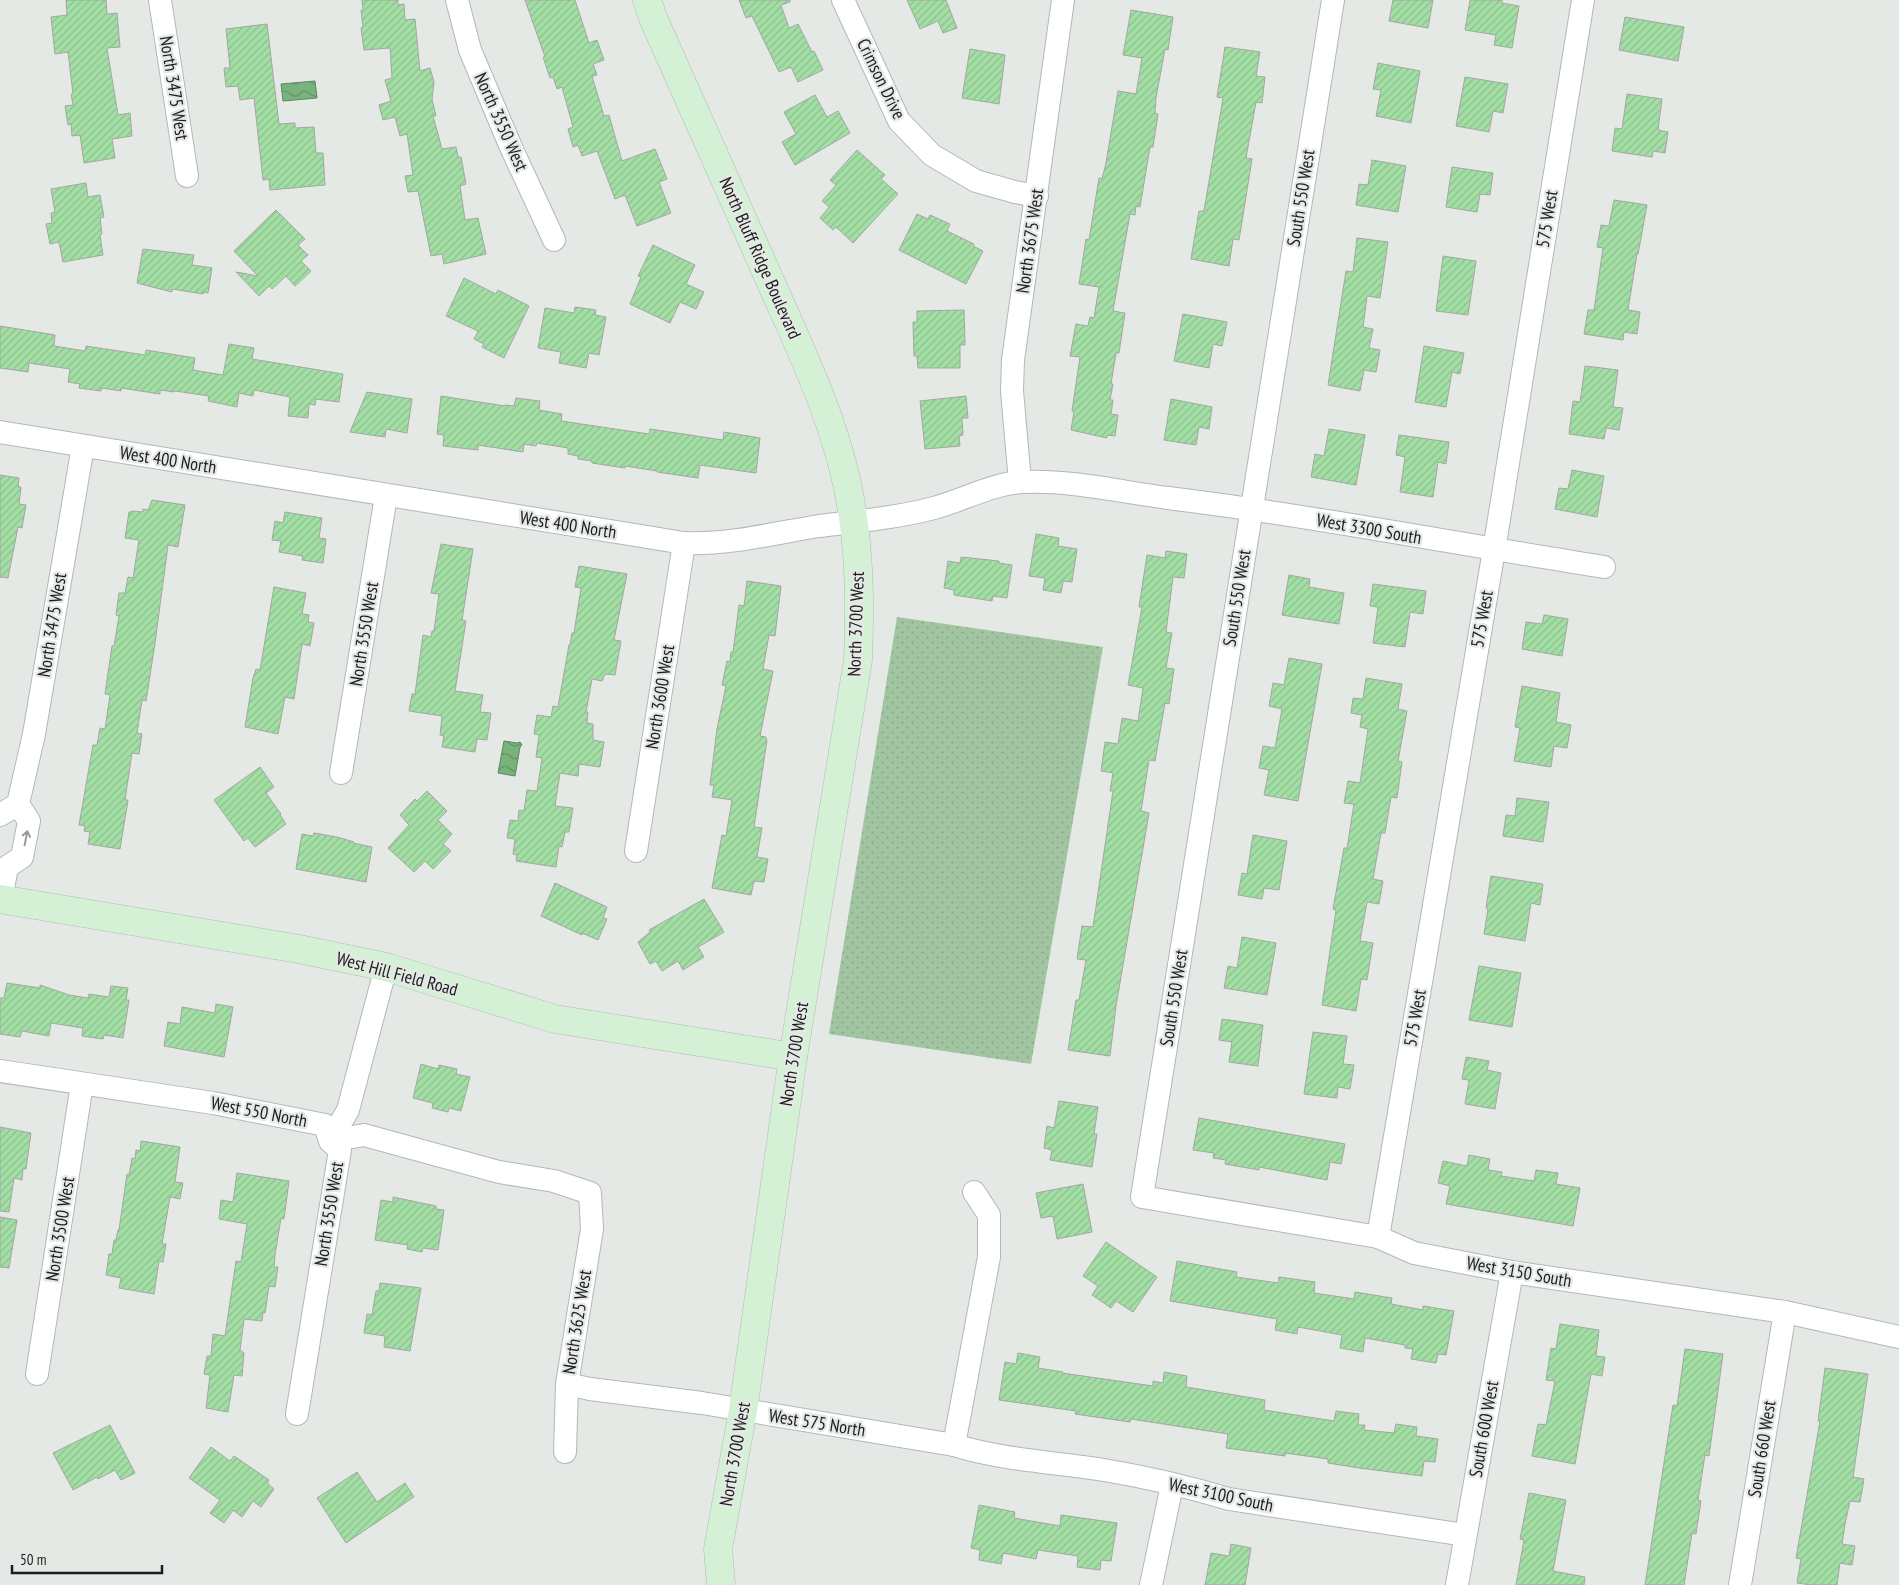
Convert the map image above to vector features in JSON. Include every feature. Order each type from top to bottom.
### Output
[{"type":"street","name":"North 3475 West","points":[[160,0],[187,176]]},
{"type":"street","name":"North 3550 West","points":[[457,0],[470,50],[510,145],[554,240]]},
{"type":"street","name":"North Bluff Ridge Boulevard","points":[[647,0],[653,18],[810,371],[834,435],[850,497],[854,522]]},
{"type":"street","name":"Crimson Drive","points":[[843,0],[899,121],[932,155],[976,181],[1037,196]]},
{"type":"street","name":"North 3675 West","points":[[1020,482],[1012,391],[1012,360],[1037,196],[1063,0]]},
{"type":"street","name":"South 550 West","points":[[1142,1197],[1333,0]]},
{"type":"street","name":"575 West","points":[[1378,1237],[1494,550],[1583,0]]},
{"type":"street","name":"West 400 North","points":[[0,432],[684,543],[708,544],[889,518],[936,507],[999,486],[1020,482],[1048,481],[1133,494]]},
{"type":"street","name":"North 3475 West","points":[[0,899],[3,863],[22,857],[29,821],[9,809],[34,734],[82,446]]},
{"type":"street","name":"West 3300 South","points":[[1133,494],[1251,509],[1604,567]]},
{"type":"street","name":"North 3550 West","points":[[341,773],[386,496]]},
{"type":"street","name":"North 3700 West","points":[[721,1585],[718,1549],[742,1410],[793,1057],[858,660],[860,608],[854,522]]},
{"type":"street","name":"North 3600 West","points":[[636,852],[684,543]]},
{"type":"street","name":"West Hill Field Road","points":[[0,899],[299,949],[386,967],[555,1019],[793,1057]]},
{"type":"street","name":"North 3550 West","points":[[297,1414],[340,1150],[330,1141],[348,1110],[386,967]]},
{"type":"street","name":"West 550 North","points":[[0,1071],[213,1103],[325,1125],[330,1141]]},
{"type":"street","name":"North 3500 West","points":[[38,1374],[82,1084]]},
{"type":"street","name":"North 3625 West","points":[[330,1141],[364,1135],[499,1172],[554,1181],[590,1193],[592,1229],[567,1384],[565,1452]]},
{"type":"street","points":[[954,1445],[989,1257],[989,1215],[974,1192]]},
{"type":"street","name":"West 3150 South","points":[[1142,1197],[1378,1237],[1414,1253],[1512,1272],[1785,1312],[1899,1337]]},
{"type":"street","name":"South 600 West","points":[[1457,1585],[1512,1272]]},
{"type":"street","name":"South 660 West","points":[[1740,1585],[1785,1312]]},
{"type":"street","name":"West 575 North","points":[[567,1384],[742,1410],[954,1445],[978,1452]]},
{"type":"street","name":"West 3100 South","points":[[978,1452],[1104,1470],[1195,1489],[1229,1500],[1465,1535]]},
{"type":"street","points":[[1151,1585],[1172,1485]]},
{"type":"shaded area","points":[[897,617],[1103,647],[1031,1064],[829,1034]]},
{"type":"water","points":[[315,81],[317,98],[283,101],[281,84]]},
{"type":"water","points":[[504,741],[520,742],[522,745],[520,747],[515,776],[498,773]]},
{"type":"building","points":[[66,0],[106,0],[107,14],[117,13],[120,47],[107,48],[118,115],[130,113],[132,136],[112,139],[115,158],[84,163],[80,135],[72,136],[71,124],[68,125],[65,106],[73,105],[71,94],[73,94],[68,52],[55,54],[51,17],[67,15]]},
{"type":"building","points":[[362,0],[398,0],[398,5],[404,4],[405,20],[415,19],[420,71],[430,68],[434,82],[432,99],[436,116],[433,116],[442,149],[456,147],[458,157],[461,157],[466,184],[460,186],[465,220],[478,218],[486,254],[444,264],[442,254],[431,256],[418,191],[408,192],[405,176],[413,175],[407,134],[400,136],[395,117],[383,120],[379,105],[391,101],[385,80],[392,78],[390,48],[364,50],[361,28],[363,27]]},
{"type":"building","points":[[525,0],[575,0],[589,43],[597,40],[604,60],[593,64],[597,75],[592,76],[604,116],[609,115],[622,161],[655,149],[667,179],[659,182],[671,213],[637,226],[625,195],[615,199],[597,151],[582,156],[578,145],[573,147],[568,129],[573,127],[562,87],[557,89],[553,77],[550,78],[543,57],[545,57]]},
{"type":"building","points":[[739,0],[790,0],[790,2],[781,5],[789,28],[798,24],[823,70],[798,82],[791,67],[779,72],[752,16],[746,18]]},
{"type":"building","points":[[907,0],[946,0],[957,28],[943,33],[938,21],[920,29]]},
{"type":"building","points":[[1393,0],[1433,0],[1428,28],[1389,21]]},
{"type":"building","points":[[1470,0],[1502,0],[1502,3],[1519,6],[1512,48],[1494,45],[1496,35],[1465,30]]},
{"type":"building","points":[[1131,10],[1173,17],[1168,50],[1165,49],[1156,98],[1155,113],[1158,114],[1153,147],[1150,147],[1140,207],[1136,206],[1135,215],[1130,214],[1113,311],[1125,313],[1119,353],[1116,353],[1111,384],[1113,384],[1110,400],[1113,400],[1111,414],[1118,415],[1115,436],[1107,435],[1107,438],[1071,430],[1080,357],[1070,356],[1076,324],[1088,326],[1090,317],[1094,318],[1099,287],[1079,284],[1086,239],[1089,240],[1099,178],[1102,179],[1106,163],[1118,91],[1136,94],[1142,58],[1123,55]]},
{"type":"building","points":[[1625,17],[1684,27],[1678,61],[1619,50]]},
{"type":"building","points":[[267,24],[279,124],[295,123],[295,128],[314,127],[316,153],[323,153],[325,185],[270,190],[269,179],[263,180],[254,98],[240,100],[238,86],[226,87],[224,68],[230,68],[226,29]]},
{"type":"building","points":[[1225,47],[1260,52],[1256,76],[1265,77],[1262,103],[1256,102],[1246,158],[1252,159],[1239,240],[1233,239],[1229,266],[1191,259],[1199,211],[1204,211],[1223,98],[1217,97]]},
{"type":"building","points":[[970,49],[1005,55],[999,104],[962,98]]},
{"type":"building","points":[[1378,63],[1420,71],[1411,123],[1376,116],[1381,90],[1373,89]]},
{"type":"building","points":[[1465,77],[1508,84],[1503,113],[1493,111],[1489,132],[1456,126]]},
{"type":"building","points":[[1627,94],[1662,99],[1658,130],[1668,132],[1665,153],[1653,151],[1652,157],[1612,151],[1615,128],[1622,129]]},
{"type":"building","points":[[815,95],[827,117],[838,111],[850,133],[795,165],[782,142],[796,134],[784,112]]},
{"type":"building","points":[[857,150],[885,175],[881,179],[898,194],[853,243],[836,227],[833,230],[820,218],[829,207],[822,201],[836,185],[830,180]]},
{"type":"building","points":[[1372,160],[1406,166],[1398,212],[1356,205],[1359,184],[1368,185]]},
{"type":"building","points":[[1452,167],[1493,173],[1490,195],[1480,194],[1477,212],[1446,207]]},
{"type":"building","points":[[86,183],[88,197],[100,195],[104,217],[100,218],[103,255],[63,262],[59,242],[50,244],[46,224],[52,223],[51,213],[55,212],[51,189]]},
{"type":"building","points":[[1614,200],[1647,205],[1628,310],[1640,312],[1637,334],[1624,332],[1623,340],[1584,334],[1588,310],[1594,310],[1603,248],[1597,247],[1601,225],[1609,226]]},
{"type":"building","points":[[276,210],[305,239],[298,245],[308,255],[301,261],[311,271],[295,286],[286,276],[272,289],[269,286],[259,296],[236,272],[258,276],[234,251]]},
{"type":"building","points":[[917,214],[928,219],[930,215],[950,224],[947,231],[974,244],[973,246],[983,251],[966,284],[899,250]]},
{"type":"building","points":[[1357,238],[1388,242],[1380,298],[1367,296],[1363,327],[1373,329],[1369,348],[1380,350],[1376,372],[1364,370],[1360,391],[1328,385],[1346,271],[1353,272]]},
{"type":"building","points":[[653,245],[695,265],[686,284],[704,292],[696,309],[680,302],[670,323],[630,304],[641,277],[638,276]]},
{"type":"building","points":[[143,249],[194,255],[192,265],[212,268],[208,293],[203,292],[203,294],[172,289],[172,292],[137,283]]},
{"type":"building","points":[[1443,256],[1476,261],[1468,315],[1436,311]]},
{"type":"building","points":[[464,278],[496,294],[498,290],[529,306],[504,358],[482,347],[484,344],[474,339],[478,331],[446,316]]},
{"type":"building","points":[[575,307],[596,310],[595,315],[606,317],[599,355],[589,353],[586,368],[559,363],[561,352],[538,348],[545,308],[574,313]]},
{"type":"building","points":[[964,310],[965,345],[960,345],[960,368],[918,368],[917,356],[914,356],[913,322],[917,322],[917,311]]},
{"type":"building","points":[[1183,314],[1227,322],[1222,346],[1213,344],[1209,368],[1174,361]]},
{"type":"building","points":[[0,326],[55,335],[54,346],[85,351],[86,346],[145,355],[146,350],[195,358],[193,370],[223,375],[229,344],[254,348],[252,359],[343,374],[339,402],[316,399],[315,405],[309,404],[308,418],[288,416],[290,397],[254,390],[253,396],[239,393],[237,407],[208,401],[209,396],[175,391],[160,390],[160,394],[121,388],[121,391],[102,388],[101,391],[79,388],[80,384],[68,382],[70,369],[29,363],[28,372],[0,368]]},
{"type":"building","points":[[1424,346],[1464,353],[1460,374],[1452,372],[1446,407],[1415,402]]},
{"type":"building","points":[[1585,366],[1618,370],[1613,407],[1623,408],[1619,430],[1606,428],[1604,439],[1569,434],[1573,401],[1580,402]]},
{"type":"building","points":[[367,392],[412,399],[407,433],[386,429],[385,437],[350,432]]},
{"type":"building","points":[[441,396],[505,406],[514,406],[516,398],[540,401],[539,410],[562,414],[561,421],[649,434],[650,429],[723,440],[724,432],[760,438],[756,473],[700,465],[698,478],[625,466],[625,468],[592,463],[592,461],[578,459],[578,456],[568,454],[568,448],[537,443],[536,446],[524,444],[523,452],[478,445],[478,450],[443,446],[444,435],[437,434]]},
{"type":"building","points":[[966,396],[968,418],[962,418],[963,435],[959,436],[960,446],[925,449],[920,401]]},
{"type":"building","points":[[1171,399],[1212,407],[1209,429],[1199,427],[1196,445],[1164,440]]},
{"type":"building","points":[[1329,429],[1365,435],[1356,485],[1311,477],[1315,454],[1324,456]]},
{"type":"building","points":[[1399,435],[1449,442],[1446,464],[1438,462],[1433,497],[1400,492],[1405,457],[1396,455]]},
{"type":"building","points":[[1572,470],[1604,476],[1597,517],[1555,509],[1559,488],[1568,489]]},
{"type":"building","points":[[0,475],[19,478],[18,487],[21,487],[19,504],[26,505],[22,528],[18,527],[8,578],[0,577]]},
{"type":"building","points":[[152,500],[185,505],[178,547],[168,545],[146,701],[142,700],[137,733],[142,734],[139,754],[132,753],[125,800],[128,800],[120,849],[88,844],[90,832],[84,831],[85,826],[79,825],[93,745],[97,745],[100,728],[105,729],[110,695],[105,694],[112,646],[114,646],[119,616],[116,615],[119,593],[125,593],[128,577],[133,578],[139,540],[125,538],[129,512],[143,512],[143,509],[148,510]]},
{"type":"building","points":[[285,512],[322,518],[319,538],[326,539],[323,563],[302,560],[303,556],[279,552],[281,541],[272,540],[275,521],[283,523]]},
{"type":"building","points":[[1036,534],[1059,538],[1058,546],[1077,549],[1072,582],[1063,581],[1061,593],[1043,590],[1045,578],[1029,576]]},
{"type":"building","points":[[441,544],[473,549],[462,620],[466,621],[455,691],[483,695],[480,712],[491,713],[487,740],[477,739],[475,752],[442,747],[444,736],[440,735],[442,716],[409,711],[412,694],[415,694],[423,635],[431,637],[432,631],[434,631],[439,594],[431,593]]},
{"type":"building","points":[[1166,551],[1187,554],[1184,578],[1173,577],[1166,632],[1172,633],[1166,668],[1174,669],[1169,704],[1165,703],[1155,761],[1149,760],[1141,811],[1149,813],[1116,1006],[1110,1056],[1068,1050],[1076,1000],[1079,1000],[1086,960],[1077,959],[1082,926],[1093,927],[1113,791],[1110,791],[1113,773],[1101,771],[1105,742],[1118,744],[1122,718],[1138,721],[1143,688],[1128,685],[1142,607],[1139,607],[1147,555],[1165,558]]},
{"type":"building","points":[[961,557],[999,561],[999,563],[1012,565],[1007,598],[993,596],[992,601],[954,595],[954,590],[944,588],[948,561],[960,563]]},
{"type":"building","points":[[579,566],[627,574],[614,640],[621,641],[615,675],[605,674],[602,681],[592,679],[586,712],[588,712],[587,723],[593,724],[593,740],[604,742],[600,767],[579,764],[578,776],[560,773],[555,806],[573,808],[569,832],[565,832],[562,847],[559,846],[556,867],[516,861],[517,855],[513,854],[515,839],[507,838],[510,820],[518,821],[519,810],[524,811],[527,790],[537,791],[542,758],[536,757],[539,735],[534,734],[537,715],[551,717],[553,706],[558,707],[569,645],[572,633],[574,633],[581,588],[575,587]]},
{"type":"building","points":[[1289,575],[1310,579],[1309,587],[1344,593],[1339,624],[1282,615]]},
{"type":"building","points":[[747,581],[781,586],[775,636],[769,635],[763,669],[773,671],[760,736],[766,737],[767,740],[754,827],[762,828],[757,857],[768,859],[764,882],[754,881],[751,895],[712,888],[722,835],[726,836],[732,800],[712,797],[714,785],[710,785],[717,729],[726,686],[722,685],[727,661],[730,662],[731,652],[733,652],[739,605],[744,606]]},
{"type":"building","points":[[1373,584],[1426,591],[1423,614],[1410,612],[1405,647],[1373,643],[1378,607],[1370,606]]},
{"type":"building","points":[[274,587],[306,593],[302,614],[309,615],[308,622],[314,623],[310,646],[302,644],[294,699],[285,697],[278,734],[245,727],[253,678],[256,669],[260,670]]},
{"type":"building","points":[[1544,615],[1568,619],[1562,656],[1522,649],[1526,622],[1542,624]]},
{"type":"building","points":[[1289,658],[1322,664],[1298,801],[1264,795],[1269,770],[1259,768],[1263,746],[1275,748],[1282,709],[1269,706],[1273,683],[1284,685]]},
{"type":"building","points":[[1366,678],[1402,684],[1398,709],[1407,711],[1398,761],[1402,762],[1397,798],[1391,797],[1385,833],[1381,833],[1373,879],[1383,881],[1379,904],[1367,902],[1360,941],[1373,943],[1367,980],[1361,979],[1356,1011],[1322,1005],[1336,910],[1333,909],[1344,848],[1347,848],[1354,804],[1344,803],[1348,781],[1360,783],[1368,729],[1360,727],[1362,715],[1351,713],[1353,698],[1363,699]]},
{"type":"building","points":[[1522,686],[1560,693],[1556,722],[1571,725],[1567,748],[1554,746],[1551,767],[1514,761],[1520,728],[1515,727]]},
{"type":"building","points":[[260,767],[274,787],[266,793],[286,824],[255,847],[248,838],[244,841],[214,800]]},
{"type":"building","points":[[427,791],[447,811],[438,820],[452,834],[443,844],[451,851],[433,869],[425,861],[414,872],[388,848],[409,825],[400,815],[415,799],[417,801]]},
{"type":"building","points":[[1517,798],[1549,802],[1543,842],[1503,836],[1506,815],[1515,816]]},
{"type":"building","points":[[314,833],[337,837],[372,847],[366,882],[296,869],[302,834],[313,836]]},
{"type":"building","points":[[1253,835],[1287,841],[1279,890],[1264,888],[1262,899],[1238,895],[1242,873],[1247,874]]},
{"type":"building","points":[[1491,876],[1543,884],[1540,905],[1531,903],[1525,941],[1484,934]]},
{"type":"building","points":[[555,883],[607,907],[603,918],[607,919],[598,940],[582,933],[582,935],[541,916]]},
{"type":"building","points":[[704,899],[724,932],[698,947],[704,957],[683,970],[678,961],[662,971],[656,961],[650,964],[638,942],[650,932],[649,930]]},
{"type":"building","points":[[1242,937],[1276,943],[1267,995],[1224,988],[1228,966],[1237,968]]},
{"type":"building","points":[[1479,966],[1521,973],[1512,1027],[1469,1020]]},
{"type":"building","points":[[7,983],[40,988],[40,985],[69,995],[88,998],[89,994],[109,997],[111,986],[128,988],[126,1000],[129,1000],[123,1038],[104,1035],[103,1039],[82,1036],[83,1028],[51,1023],[49,1036],[22,1031],[20,1037],[0,1034],[0,998],[4,998]]},
{"type":"building","points":[[216,1004],[233,1007],[224,1057],[164,1046],[168,1022],[180,1024],[182,1007],[215,1013]]},
{"type":"building","points":[[1222,1019],[1263,1025],[1258,1066],[1229,1062],[1232,1042],[1219,1040]]},
{"type":"building","points":[[1313,1032],[1347,1036],[1343,1064],[1354,1065],[1350,1089],[1338,1087],[1337,1098],[1304,1094]]},
{"type":"building","points":[[1466,1057],[1489,1061],[1487,1070],[1501,1073],[1495,1109],[1465,1104],[1469,1080],[1462,1079]]},
{"type":"building","points":[[421,1064],[438,1069],[439,1065],[457,1069],[456,1074],[470,1077],[461,1111],[449,1108],[448,1112],[432,1108],[433,1103],[413,1098]]},
{"type":"building","points":[[1059,1101],[1098,1107],[1094,1134],[1097,1134],[1092,1167],[1050,1160],[1052,1150],[1044,1148],[1047,1126],[1054,1128]]},
{"type":"building","points":[[1199,1118],[1345,1144],[1341,1164],[1330,1162],[1327,1180],[1259,1167],[1259,1170],[1225,1164],[1226,1160],[1213,1158],[1214,1153],[1193,1150]]},
{"type":"building","points":[[0,1127],[31,1133],[26,1169],[23,1169],[22,1180],[14,1178],[9,1212],[0,1211]]},
{"type":"building","points":[[141,1141],[180,1147],[175,1182],[183,1183],[180,1199],[170,1197],[162,1244],[166,1244],[163,1262],[159,1261],[154,1294],[119,1288],[121,1278],[106,1275],[109,1254],[112,1254],[114,1240],[116,1240],[119,1230],[127,1174],[129,1175],[132,1158],[135,1159],[136,1150],[140,1151]]},
{"type":"building","points":[[1469,1155],[1490,1159],[1488,1170],[1502,1172],[1501,1176],[1534,1181],[1536,1170],[1558,1173],[1556,1184],[1580,1188],[1573,1226],[1446,1204],[1450,1186],[1438,1183],[1443,1161],[1467,1166]]},
{"type":"building","points":[[237,1173],[289,1181],[284,1219],[281,1218],[275,1255],[274,1267],[278,1267],[275,1287],[269,1286],[262,1321],[244,1319],[240,1350],[244,1353],[242,1376],[234,1375],[228,1412],[206,1408],[210,1375],[204,1374],[207,1356],[211,1356],[213,1334],[225,1336],[236,1261],[241,1262],[247,1224],[219,1219],[221,1200],[233,1202]]},
{"type":"building","points":[[1083,1184],[1092,1232],[1057,1239],[1053,1216],[1041,1218],[1036,1193]]},
{"type":"building","points":[[393,1197],[436,1206],[436,1209],[444,1210],[438,1250],[423,1248],[422,1252],[407,1249],[408,1245],[375,1240],[381,1200],[393,1202]]},
{"type":"building","points":[[0,1217],[17,1220],[9,1268],[0,1267]]},
{"type":"building","points":[[1106,1242],[1157,1277],[1133,1312],[1116,1301],[1111,1308],[1092,1295],[1098,1286],[1083,1276]]},
{"type":"building","points":[[1177,1261],[1237,1272],[1236,1277],[1278,1283],[1279,1277],[1315,1282],[1314,1293],[1354,1299],[1355,1292],[1392,1298],[1391,1304],[1423,1310],[1423,1306],[1454,1311],[1446,1355],[1438,1354],[1436,1363],[1411,1359],[1413,1349],[1405,1348],[1405,1345],[1365,1338],[1363,1352],[1340,1348],[1342,1335],[1298,1327],[1297,1334],[1275,1330],[1277,1319],[1170,1301]]},
{"type":"building","points":[[380,1283],[421,1288],[410,1351],[384,1347],[385,1336],[364,1333],[367,1314],[372,1315],[376,1291],[379,1291]]},
{"type":"building","points":[[1560,1324],[1599,1330],[1596,1356],[1605,1357],[1602,1376],[1591,1374],[1575,1464],[1532,1456],[1538,1424],[1546,1425],[1555,1381],[1546,1380],[1551,1348],[1556,1349]]},
{"type":"building","points":[[1685,1349],[1723,1354],[1709,1456],[1705,1455],[1698,1500],[1701,1501],[1696,1534],[1692,1533],[1684,1585],[1645,1585],[1673,1405],[1677,1406]]},
{"type":"building","points":[[1018,1353],[1040,1357],[1038,1368],[1153,1386],[1153,1381],[1163,1383],[1164,1372],[1187,1376],[1186,1387],[1265,1400],[1264,1410],[1334,1421],[1336,1411],[1359,1414],[1358,1425],[1365,1425],[1364,1430],[1394,1433],[1396,1424],[1417,1427],[1416,1436],[1438,1439],[1435,1462],[1424,1461],[1422,1476],[1359,1468],[1328,1463],[1328,1459],[1285,1453],[1285,1456],[1226,1448],[1228,1434],[1131,1419],[1130,1422],[1075,1414],[1076,1411],[999,1400],[1005,1362],[1016,1364]]},
{"type":"building","points":[[1825,1368],[1868,1374],[1853,1477],[1864,1479],[1860,1502],[1850,1501],[1842,1544],[1855,1546],[1852,1565],[1840,1563],[1837,1585],[1811,1585],[1797,1583],[1801,1559],[1796,1558],[1820,1421],[1818,1421]]},
{"type":"building","points":[[110,1425],[135,1473],[121,1480],[115,1470],[73,1490],[53,1453]]},
{"type":"building","points":[[211,1447],[230,1461],[234,1456],[269,1480],[267,1483],[274,1489],[261,1507],[253,1501],[242,1517],[233,1510],[224,1523],[210,1513],[220,1500],[189,1478]]},
{"type":"building","points":[[357,1472],[377,1502],[405,1483],[414,1497],[346,1543],[317,1498]]},
{"type":"building","points":[[1529,1493],[1566,1500],[1553,1571],[1585,1577],[1584,1585],[1516,1585],[1524,1540],[1520,1539]]},
{"type":"building","points":[[979,1505],[1015,1512],[1014,1518],[1060,1526],[1061,1515],[1117,1523],[1111,1561],[1101,1560],[1100,1570],[1077,1567],[1078,1556],[1038,1550],[1036,1559],[1003,1553],[1001,1564],[979,1560],[980,1550],[971,1548]]},
{"type":"building","points":[[1231,1544],[1251,1548],[1245,1585],[1205,1585],[1211,1553],[1229,1556]]}]
